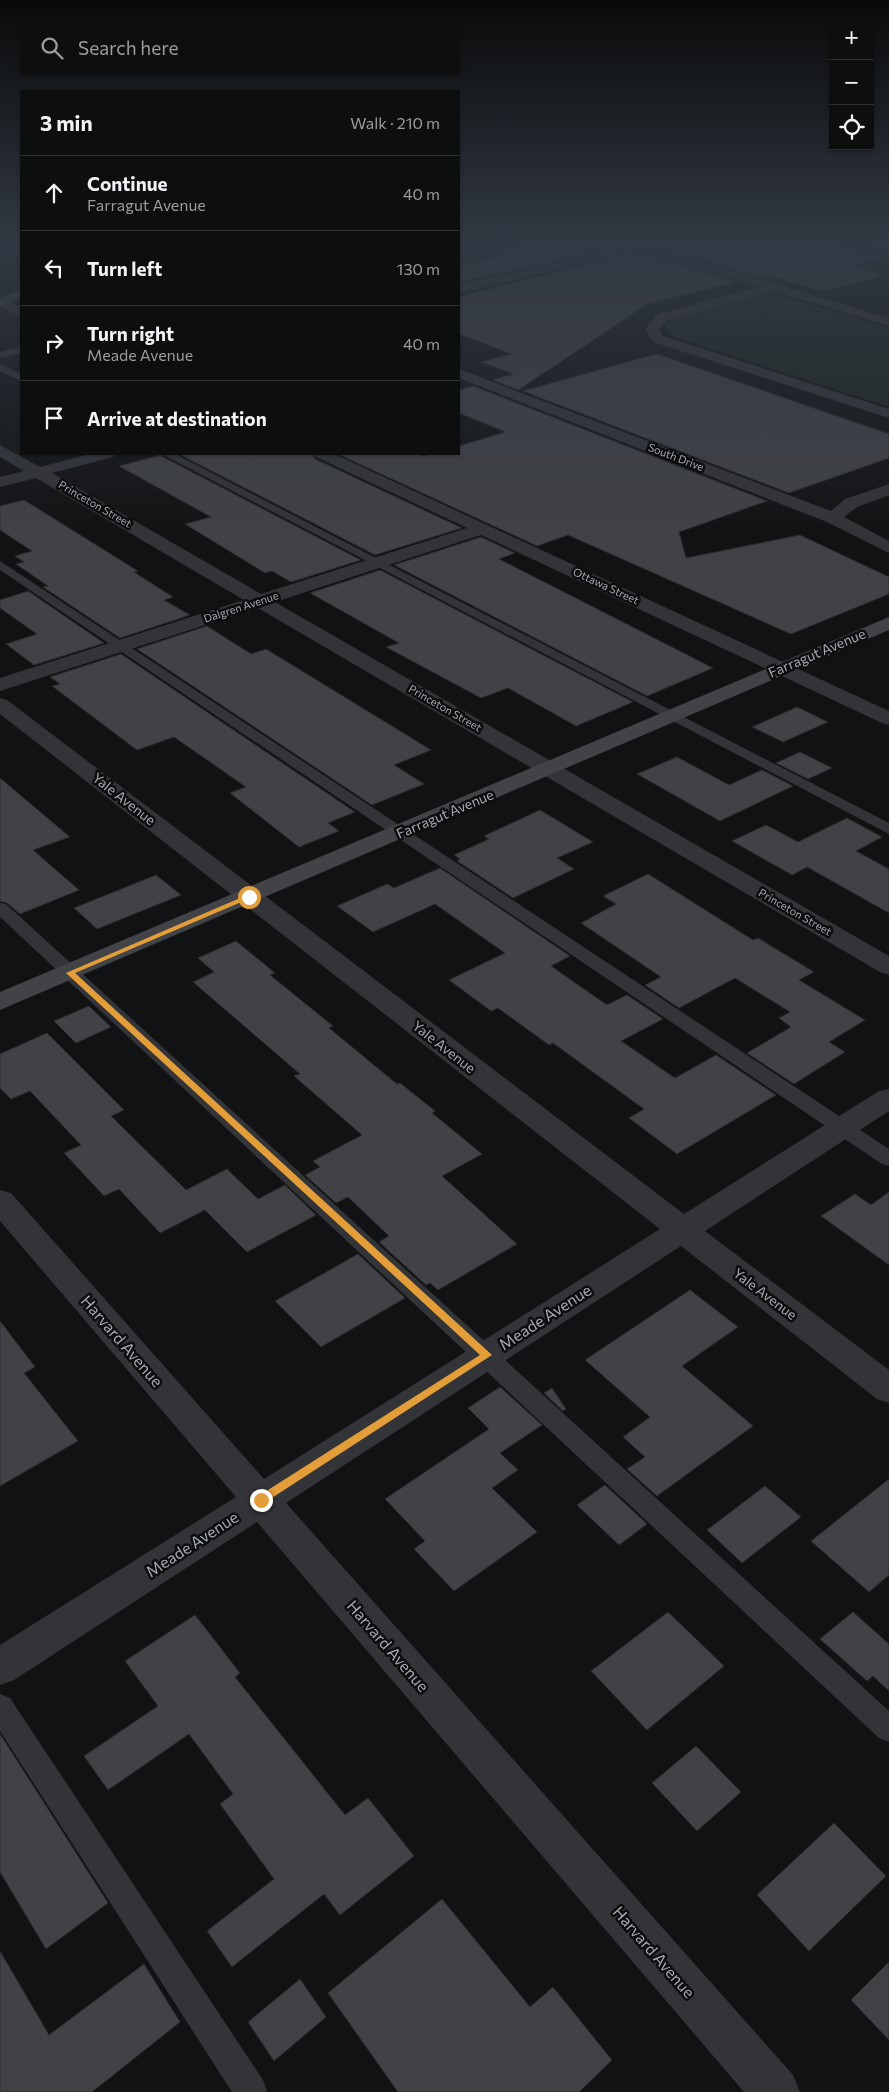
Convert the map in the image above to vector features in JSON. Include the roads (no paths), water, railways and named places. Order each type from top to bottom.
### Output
[{"type":"street","points":[[663,341],[889,414]]},
{"type":"street","name":"South Drive","points":[[460,373],[833,518],[889,548]]},
{"type":"street","name":"Princeton Street","points":[[0,450],[889,967]]},
{"type":"street","points":[[0,482],[103,455]]},
{"type":"street","name":"Ottawa Street","points":[[324,455],[889,719]]},
{"type":"street","points":[[833,518],[851,503],[889,489]]},
{"type":"street","name":"Dalgren Avenue","points":[[0,684],[482,529]]},
{"type":"street","name":"Farragut Avenue","points":[[0,1002],[889,623]]},
{"type":"street","name":"Yale Avenue","points":[[0,704],[889,1389]]},
{"type":"street","name":"Meade Avenue","points":[[0,1667],[889,1098]]},
{"type":"street","name":"Harvard Avenue","points":[[0,1201],[776,2092]]},
{"type":"lane","points":[[0,355],[20,350]]},
{"type":"lane","points":[[0,367],[20,377]]},
{"type":"lane","points":[[169,455],[889,829]]},
{"type":"lane","points":[[0,565],[889,1159]]},
{"type":"lane","points":[[0,908],[487,1355],[889,1729]]},
{"type":"lane","points":[[0,1707],[251,2092]]}]
